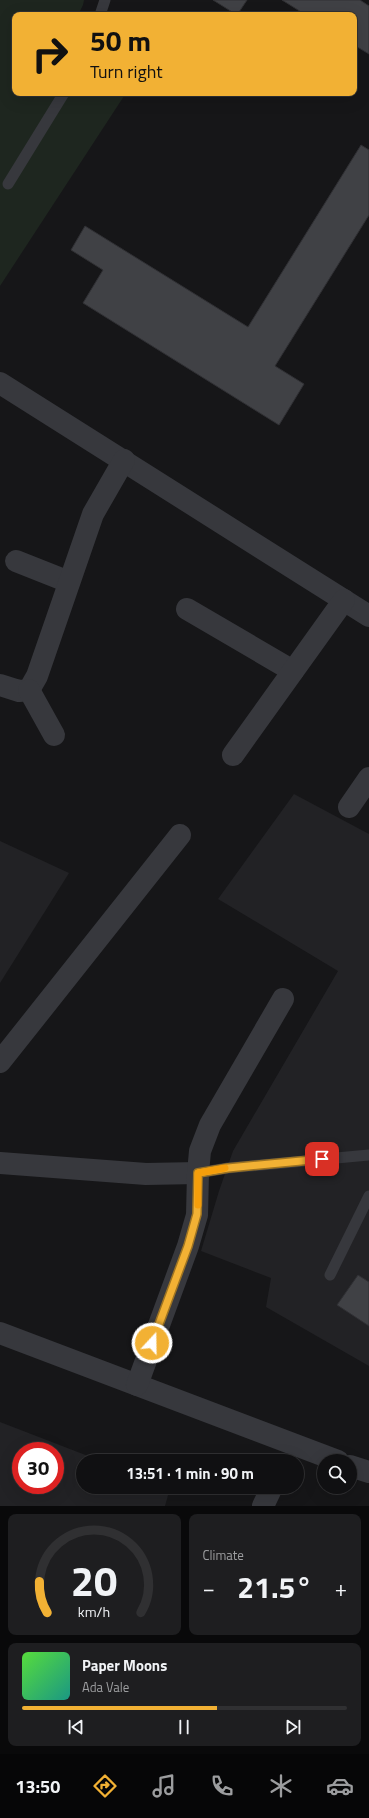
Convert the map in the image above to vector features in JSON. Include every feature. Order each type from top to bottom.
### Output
[{"type":"street","points":[[0,383],[369,616]]},
{"type":"street","points":[[29,690],[37,676],[94,514],[124,460]]},
{"type":"street","points":[[16,561],[69,582]]},
{"type":"street","points":[[233,754],[344,600]]},
{"type":"street","points":[[187,609],[293,671]]},
{"type":"street","points":[[0,685],[18,691],[29,690]]},
{"type":"street","points":[[29,690],[54,735]]},
{"type":"street","points":[[349,807],[369,778]]},
{"type":"street","points":[[0,1062],[180,835]]},
{"type":"street","points":[[137,1385],[190,1240],[197,1214],[200,1151],[210,1125],[283,998]]},
{"type":"street","points":[[0,1163],[146,1174],[198,1173]]},
{"type":"street","points":[[0,1333],[137,1385],[289,1453],[317,1458]]},
{"type":"street","points":[[357,1468],[369,1472]]},
{"type":"street","points":[[263,1506],[269,1494]]},
{"type":"lane","points":[[101,12],[105,0]]},
{"type":"lane","points":[[8,184],[62,96]]},
{"type":"lane","points":[[198,1173],[228,1168],[369,1155]]},
{"type":"lane","points":[[330,1275],[369,1196]]},
{"type":"shaded area","points":[[0,0],[84,0],[80,12],[12,12],[12,96],[124,96],[0,286]]},
{"type":"shaded area","points":[[294,794],[369,834],[369,1366],[266,1307],[271,1278],[201,1251],[233,1151],[338,971],[218,899]]},
{"type":"shaded area","points":[[0,841],[69,873],[0,983]]},
{"type":"shaded area","points":[[0,1422],[52,1442],[12,1442],[12,1494],[64,1494],[64,1447],[83,1454],[76,1454],[76,1494],[168,1494],[165,1506],[0,1506]]},
{"type":"building","points":[[213,0],[247,0],[239,12],[232,12]]},
{"type":"building","points":[[282,0],[360,0],[369,6],[369,54],[357,47],[357,12],[301,12]]},
{"type":"building","points":[[361,145],[369,150],[369,215],[275,366],[304,384],[279,425],[83,303],[103,270],[71,250],[85,226],[248,327]]},
{"type":"building","points":[[358,1275],[369,1282],[369,1326],[337,1305]]},
{"type":"slow traffic","points":[[198,1205],[198,1173],[225,1168]]},
{"type":"route","points":[[152,1343],[188,1246],[197,1214],[199,1197],[198,1173],[228,1168],[322,1159]]}]
